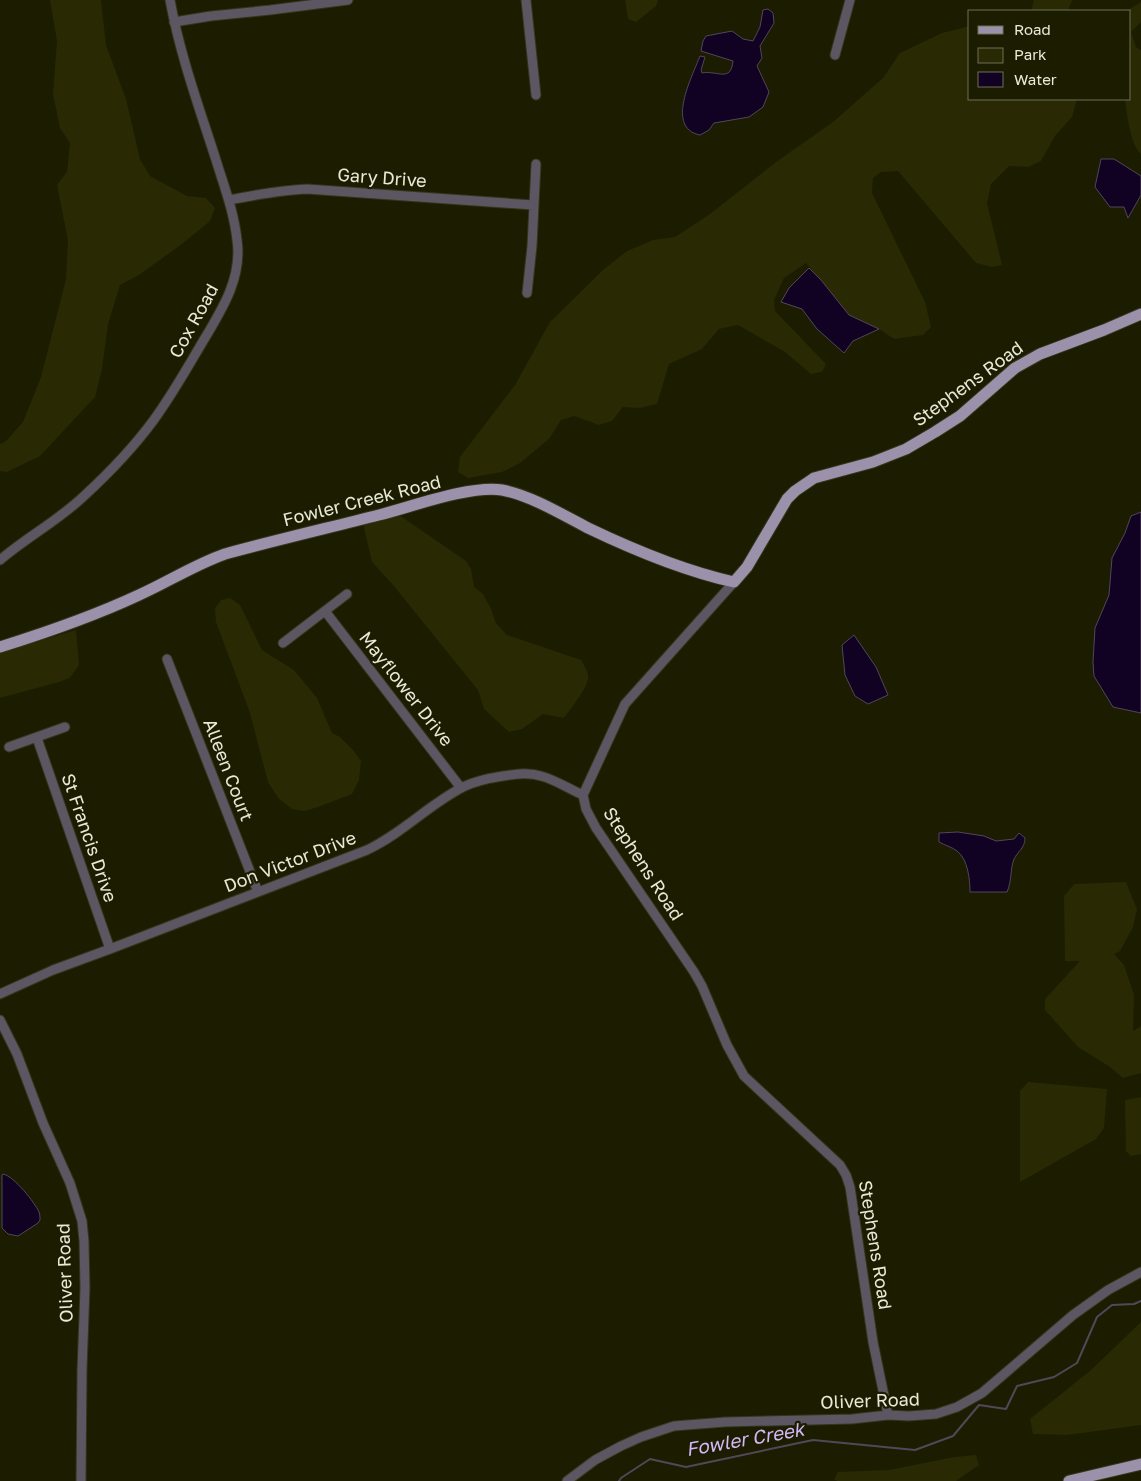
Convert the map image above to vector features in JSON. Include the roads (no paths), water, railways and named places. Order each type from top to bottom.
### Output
[{"type":"main road","name":"Stephens Road","points":[[734,582],[747,567],[787,499],[804,484],[821,475],[873,462],[906,449],[960,416],[1021,364],[1040,354],[1141,314]]},
{"type":"main road","name":"Fowler Creek Road","points":[[0,647],[104,612],[143,594],[194,566],[225,554],[441,498],[485,490],[501,490],[525,497],[624,544],[689,570],[734,582]]},
{"type":"main road","points":[[1069,1481],[1141,1464]]},
{"type":"street","name":"Cox Road","points":[[0,560],[84,497],[110,471],[153,421],[221,311],[236,275],[238,259],[237,239],[229,200],[183,59],[170,0]]},
{"type":"street","points":[[174,22],[348,0]]},
{"type":"street","points":[[526,0],[536,95]]},
{"type":"street","points":[[835,55],[850,0]]},
{"type":"street","points":[[527,293],[532,246],[536,164]]},
{"type":"street","name":"Gary Drive","points":[[229,200],[288,190],[307,190],[533,205]]},
{"type":"street","name":"Stephens Road","points":[[734,582],[625,704],[583,796],[586,809],[596,828],[698,979],[727,1046],[744,1076],[840,1165],[846,1174],[850,1187],[874,1342],[888,1415]]},
{"type":"street","points":[[283,643],[347,594]]},
{"type":"street","name":"Mayflower Drive","points":[[325,611],[461,788]]},
{"type":"street","name":"Alleen Court","points":[[168,659],[258,892]]},
{"type":"street","points":[[9,747],[65,727]]},
{"type":"street","name":"St Francis Drive","points":[[37,738],[110,949]]},
{"type":"street","name":"Don Victor Drive","points":[[0,994],[53,970],[383,842],[410,824],[434,804],[461,788],[496,777],[525,774],[540,775],[583,796]]},
{"type":"street","name":"Oliver Road","points":[[0,1020],[17,1054],[43,1123],[70,1183],[82,1221],[85,1288],[81,1481]]},
{"type":"street","name":"Oliver Road","points":[[568,1481],[595,1460],[621,1446],[674,1426],[698,1423],[852,1419],[888,1415],[909,1416],[949,1411],[968,1402],[989,1387],[1073,1315],[1108,1290],[1141,1272]]},
{"type":"water","points":[[768,9],[773,13],[774,23],[760,46],[762,58],[757,66],[769,92],[763,107],[749,117],[714,123],[709,130],[700,135],[690,130],[684,123],[684,101],[687,88],[700,56],[705,57],[701,70],[702,73],[726,74],[732,68],[733,61],[701,51],[706,36],[732,31],[743,39],[753,41],[760,27],[763,10]]},
{"type":"water","points":[[1101,159],[1114,159],[1141,176],[1141,195],[1128,218],[1124,207],[1110,207],[1095,187]]},
{"type":"water","points":[[809,268],[849,315],[879,329],[853,341],[844,353],[817,329],[802,309],[781,302],[789,288]]},
{"type":"water","points":[[1141,512],[1141,713],[1113,707],[1094,676],[1093,662],[1095,628],[1109,595],[1112,558],[1125,533],[1131,516]]},
{"type":"water","points":[[854,635],[876,667],[888,695],[868,704],[855,696],[845,675],[842,645]]},
{"type":"water","points":[[958,832],[984,836],[996,841],[1014,839],[1019,833],[1025,838],[1023,847],[1014,859],[1007,892],[970,892],[969,876],[964,859],[955,850],[939,842],[939,833]]},
{"type":"water","points":[[3,1174],[24,1190],[40,1214],[38,1223],[18,1236],[8,1234],[2,1228]]},
{"type":"waterway","name":"Fowler Creek","points":[[619,1481],[650,1459],[686,1467],[813,1440],[915,1450],[953,1436],[979,1405],[1006,1409],[1017,1386],[1054,1377],[1077,1363],[1097,1317],[1112,1305],[1134,1304],[1141,1301]]}]
